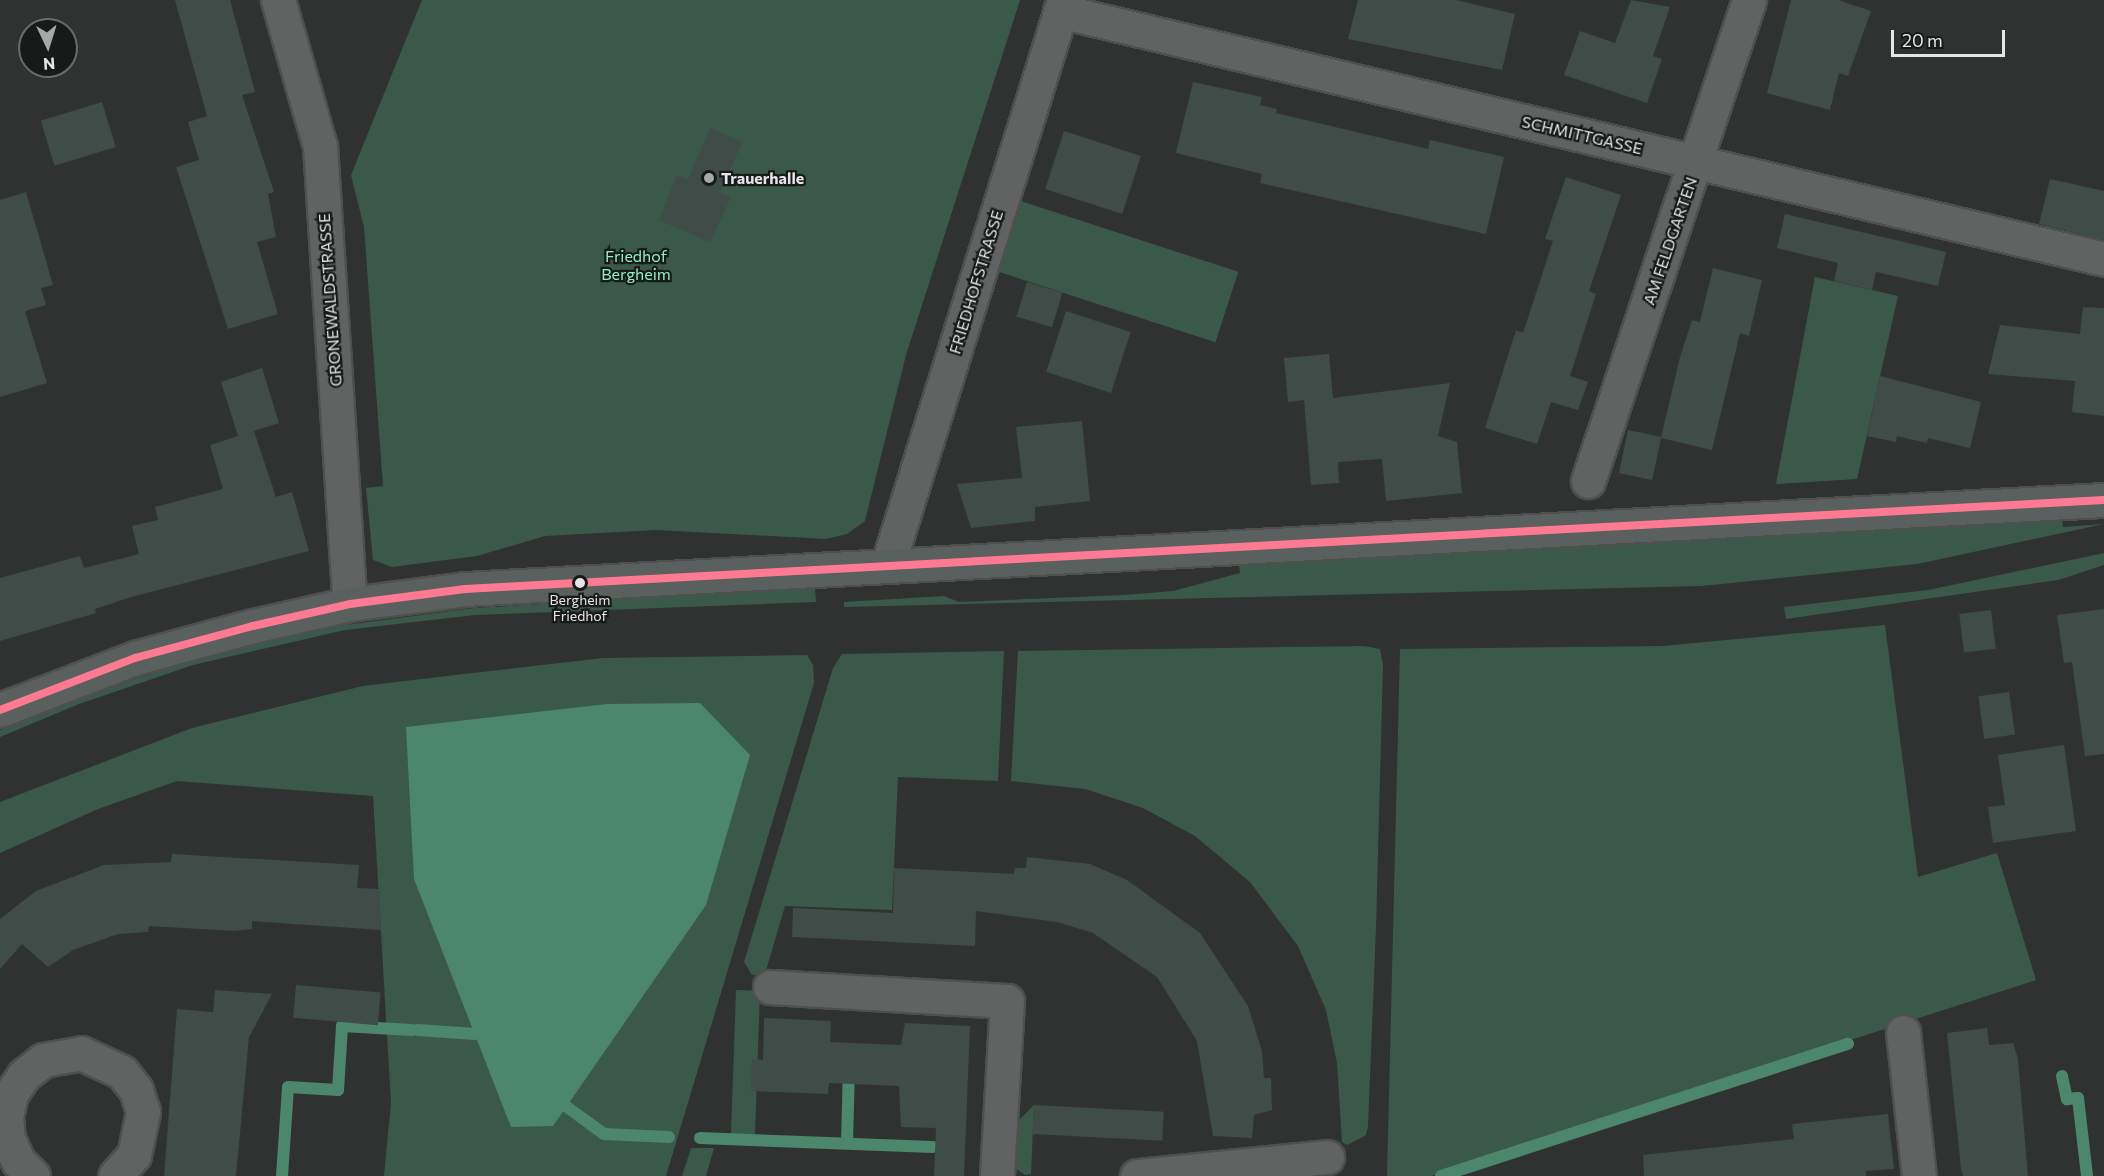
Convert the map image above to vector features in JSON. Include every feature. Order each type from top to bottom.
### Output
[{"type":"street","name":"GRONEWALDSTRASSE","points":[[278,0],[320,146],[350,604]]},
{"type":"street","name":"AM FELDGARTEN","points":[[1588,481],[1749,0]]},
{"type":"street","name":"SCHMITTGASSE","points":[[1062,6],[1696,162],[2104,259]]},
{"type":"street","name":"FRIEDHOFSTRASSE","points":[[888,564],[1062,6]]},
{"type":"street","points":[[0,710],[135,658],[350,604],[526,584],[2104,500]]},
{"type":"street","points":[[770,987],[1007,1001],[997,1176]]},
{"type":"street","points":[[1903,1032],[1919,1176]]},
{"type":"street","points":[[33,1176],[18,1161],[8,1140],[6,1117],[11,1094],[24,1075],[43,1060],[81,1053],[103,1059],[122,1072],[136,1090],[143,1112],[134,1155],[115,1176]]},
{"type":"street","points":[[1137,1176],[1327,1157]]},
{"type":"green space","name":"Friedhof Bergheim","points":[[422,0],[1020,0],[906,355],[865,521],[847,534],[826,539],[656,530],[545,536],[477,556],[392,567],[373,560],[366,488],[383,486],[364,227],[351,175]]},
{"type":"green space","points":[[1011,198],[1238,272],[1215,342],[988,268]]},
{"type":"green space","points":[[1815,277],[1898,296],[1857,479],[1776,484]]},
{"type":"green space","points":[[2062,519],[2063,527],[2104,524],[1917,564],[1702,586],[844,607],[844,602],[944,596],[959,602],[1173,591],[1240,573],[1239,565]]},
{"type":"green space","points":[[2104,553],[2104,565],[2058,580],[1786,619],[1784,607],[1928,590]]},
{"type":"green space","points":[[815,588],[816,602],[475,615],[345,630],[193,665],[79,704],[0,737],[0,730],[135,679],[221,652],[345,625],[474,608]]},
{"type":"green space","points":[[1885,625],[1918,877],[1997,853],[2036,980],[1431,1176],[1387,1176],[1400,649],[1663,646]]},
{"type":"green space","points":[[1364,646],[1380,649],[1383,664],[1376,928],[1368,1126],[1366,1135],[1347,1145],[1342,1142],[1337,1063],[1326,1010],[1298,946],[1250,882],[1195,836],[1143,808],[1085,789],[1011,781],[1018,651]]},
{"type":"green space","points":[[1004,651],[998,781],[898,777],[892,910],[785,906],[765,974],[752,975],[744,962],[833,668],[842,654]]},
{"type":"green space","points":[[807,655],[813,665],[814,683],[666,1176],[384,1176],[391,1103],[373,796],[177,781],[98,809],[0,853],[0,802],[192,728],[363,686],[603,658]]},
{"type":"green space","points":[[736,990],[760,991],[755,1141],[731,1140]]},
{"type":"green space","points":[[1034,1105],[1031,1174],[1025,1175],[1014,1167],[1016,1123]]},
{"type":"green space","points":[[691,1148],[714,1148],[706,1176],[682,1176]]},
{"type":"shaded area","points":[[700,703],[750,755],[706,905],[553,1126],[511,1127],[414,879],[406,727],[607,704]]},
{"type":"building","points":[[175,0],[230,0],[255,92],[242,95],[274,192],[268,194],[276,237],[257,242],[278,314],[228,329],[176,167],[199,160],[188,122],[207,116]]},
{"type":"building","points":[[1358,0],[1456,0],[1515,14],[1502,70],[1348,39]]},
{"type":"building","points":[[1631,0],[1670,7],[1653,56],[1662,59],[1647,103],[1564,75],[1580,31],[1615,43]]},
{"type":"building","points":[[1791,0],[1838,0],[1871,11],[1848,76],[1839,73],[1830,110],[1767,93]]},
{"type":"building","points":[[1193,82],[1262,97],[1260,105],[1277,109],[1276,113],[1428,149],[1430,140],[1504,157],[1486,234],[1260,183],[1262,174],[1176,153]]},
{"type":"building","points":[[102,102],[116,147],[55,166],[41,121]]},
{"type":"building","name":"Trauerhalle","points":[[710,128],[742,142],[720,193],[731,197],[710,242],[659,220],[677,175],[688,180]]},
{"type":"building","points":[[1064,131],[1141,156],[1122,214],[1045,189]]},
{"type":"building","points":[[1566,177],[1621,195],[1589,291],[1596,294],[1570,376],[1588,382],[1578,410],[1551,402],[1537,444],[1485,428],[1516,330],[1523,333],[1553,241],[1545,239]]},
{"type":"building","points":[[2050,179],[2104,191],[2104,240],[2039,224]]},
{"type":"building","points":[[26,192],[53,285],[41,288],[46,305],[25,311],[47,383],[0,397],[0,200]]},
{"type":"building","points":[[1785,214],[1946,252],[1938,286],[1876,272],[1872,290],[1834,281],[1838,263],[1777,248]]},
{"type":"building","points":[[1713,268],[1762,280],[1749,336],[1740,333],[1712,450],[1661,438],[1680,357],[1692,320],[1700,322]]},
{"type":"building","points":[[1027,282],[1062,293],[1052,327],[1016,316]]},
{"type":"building","points":[[2083,307],[2104,308],[2104,416],[2072,412],[2075,381],[1988,374],[2000,325],[2080,334]]},
{"type":"building","points":[[1066,311],[1131,332],[1111,393],[1046,372]]},
{"type":"building","points":[[1329,354],[1333,398],[1450,383],[1438,436],[1457,442],[1462,493],[1386,501],[1382,459],[1338,462],[1339,483],[1311,485],[1304,400],[1288,402],[1284,358]]},
{"type":"building","points":[[262,368],[279,423],[254,431],[276,497],[292,492],[309,551],[131,597],[95,609],[96,613],[0,641],[0,578],[80,556],[84,568],[139,554],[132,526],[158,520],[155,507],[223,489],[210,445],[238,436],[221,382]]},
{"type":"building","points":[[1880,376],[1981,402],[1970,448],[1928,438],[1927,443],[1897,436],[1896,442],[1867,436]]},
{"type":"building","points":[[1082,421],[1090,501],[1035,507],[1035,521],[971,528],[957,484],[1022,478],[1016,427]]},
{"type":"building","points":[[1628,430],[1661,437],[1652,480],[1619,473]]},
{"type":"building","points":[[2104,609],[2104,754],[2085,756],[2072,662],[2064,663],[2057,615]]},
{"type":"building","points":[[1991,610],[1996,649],[1964,653],[1959,614]]},
{"type":"building","points":[[2009,692],[2015,735],[1984,739],[1978,696]]},
{"type":"building","points":[[2064,745],[2076,831],[1993,843],[1988,807],[2005,805],[1998,755]]},
{"type":"building","points":[[172,854],[359,865],[357,888],[379,889],[381,930],[252,921],[252,929],[235,931],[149,926],[148,932],[118,934],[73,950],[48,967],[22,944],[0,969],[0,919],[36,891],[104,865],[171,862]]},
{"type":"building","points":[[1027,857],[1090,864],[1127,880],[1200,933],[1248,1006],[1262,1051],[1264,1078],[1271,1078],[1272,1110],[1254,1115],[1252,1138],[1213,1136],[1197,1041],[1157,977],[1093,933],[1057,922],[976,911],[975,946],[792,937],[793,908],[893,913],[894,868],[1014,874],[1015,868],[1026,868]]},
{"type":"building","points":[[296,985],[381,992],[378,1025],[293,1018]]},
{"type":"building","points":[[215,990],[272,994],[249,1037],[236,1176],[164,1176],[177,1009],[213,1012]]},
{"type":"building","points":[[764,1018],[831,1021],[830,1042],[901,1045],[905,1023],[970,1026],[964,1176],[934,1176],[936,1128],[901,1127],[899,1086],[829,1083],[828,1094],[751,1091],[752,1059],[763,1060]]},
{"type":"building","points":[[1987,1028],[1989,1045],[2013,1043],[2018,1059],[2028,1176],[1963,1176],[1961,1169],[1947,1033]]},
{"type":"building","points":[[1034,1105],[1164,1112],[1162,1141],[1032,1134]]},
{"type":"building","points":[[1888,1114],[1894,1169],[1866,1171],[1866,1176],[1644,1176],[1643,1155],[1794,1139],[1792,1124]]},
{"type":"waterway","points":[[282,1176],[288,1087],[338,1090],[342,1026],[412,1030]]},
{"type":"waterway","points":[[418,1030],[475,1034]]},
{"type":"waterway","points":[[1441,1176],[1848,1044]]},
{"type":"waterway","points":[[847,1143],[849,1068]]},
{"type":"waterway","points":[[2062,1076],[2067,1099],[2078,1098],[2087,1176]]},
{"type":"waterway","points":[[567,1107],[604,1134],[669,1137]]},
{"type":"waterway","points":[[700,1138],[933,1147]]},
{"type":"transit line","points":[[0,710],[135,658],[253,626],[350,604],[465,589],[2104,500]]},
{"type":"place","name":"Trauerhalle","points":[[709,178]]},
{"type":"place","name":"Bergheim Friedhof","points":[[580,583]]}]
